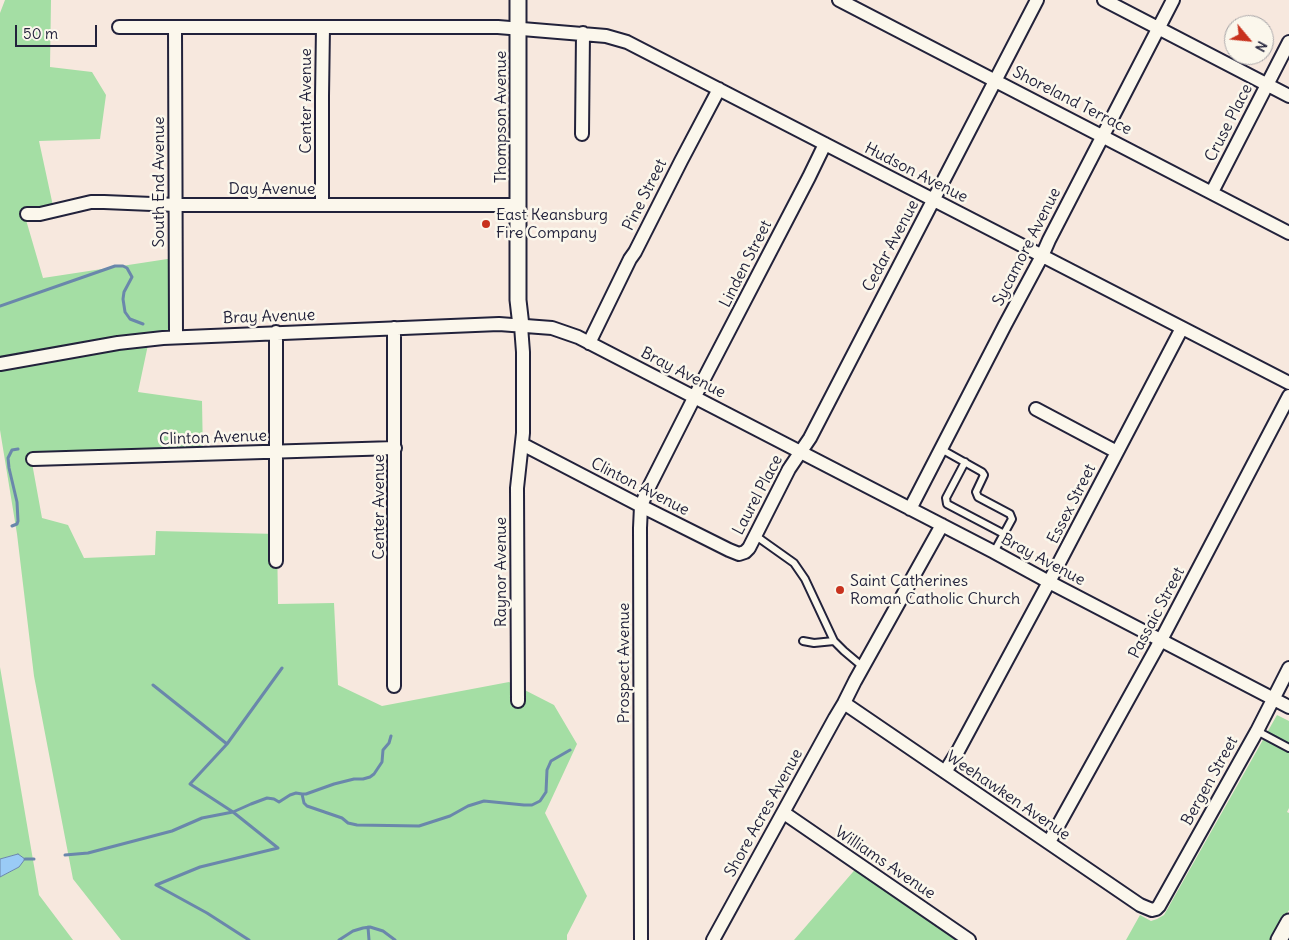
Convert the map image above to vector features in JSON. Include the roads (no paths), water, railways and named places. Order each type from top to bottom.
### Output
[{"type":"street","name":"Thompson Avenue","points":[[518,0],[518,300],[523,352],[522,444]]},
{"type":"street","name":"Shoreland Terrace","points":[[839,0],[1289,233]]},
{"type":"street","name":"Cedar Avenue","points":[[800,453],[810,438],[1038,0]]},
{"type":"street","points":[[1104,0],[1289,96]]},
{"type":"street","name":"Sycamore Avenue","points":[[910,509],[1173,0]]},
{"type":"street","name":"Hudson Avenue","points":[[119,27],[498,27],[583,33],[606,36],[627,42],[1289,383]]},
{"type":"street","name":"South End Avenue","points":[[175,27],[176,337]]},
{"type":"street","name":"Center Avenue","points":[[322,205],[323,27]]},
{"type":"street","points":[[582,134],[583,33]]},
{"type":"street","name":"Cruse Place","points":[[1212,192],[1289,42]]},
{"type":"street","name":"Pine Street","points":[[589,343],[630,259],[719,89]]},
{"type":"street","name":"Linden Street","points":[[694,398],[825,144]]},
{"type":"street","name":"Day Avenue","points":[[27,214],[40,214],[91,202],[518,205]]},
{"type":"street","name":"Bray Avenue","points":[[0,364],[118,343],[176,337],[499,324],[552,328],[589,343],[1289,707]]},
{"type":"street","name":"Center Avenue","points":[[394,328],[394,686]]},
{"type":"street","name":"Essex Street","points":[[945,772],[1049,582],[1182,328]]},
{"type":"street","points":[[276,332],[276,561]]},
{"type":"street","name":"Passaic Street","points":[[1049,842],[1161,640],[1289,396]]},
{"type":"street","name":"Prospect Avenue","points":[[641,940],[641,506],[694,398]]},
{"type":"street","points":[[1036,409],[1117,452]]},
{"type":"street","name":"Clinton Avenue","points":[[522,444],[729,550],[739,554],[745,552]]},
{"type":"street","name":"Raynor Avenue","points":[[518,701],[517,488],[522,444]]},
{"type":"street","name":"Clinton Avenue","points":[[33,459],[395,448]]},
{"type":"street","name":"Laurel Place","points":[[745,552],[750,548],[789,469],[800,453]]},
{"type":"street","name":"Shore Acres Avenue","points":[[713,940],[942,525]]},
{"type":"street","name":"Bergen Street","points":[[1156,909],[1257,731],[1289,668]]},
{"type":"street","name":"Weehawken Avenue","points":[[844,703],[1140,905],[1152,910],[1156,909]]},
{"type":"street","name":"Williams Avenue","points":[[784,813],[969,940]]},
{"type":"street","points":[[1280,940],[1289,922]]},
{"type":"lane","points":[[941,449],[982,472],[984,475],[976,492],[978,497],[1010,514],[1012,519],[994,552]]},
{"type":"lane","points":[[965,462],[946,498],[947,504],[1004,534]]},
{"type":"lane","points":[[756,536],[794,563],[805,578],[834,641],[863,667]]},
{"type":"lane","points":[[803,641],[814,643],[834,641]]},
{"type":"lane","points":[[1257,731],[1289,748]]},
{"type":"water","points":[[18,854],[25,859],[19,867],[0,877],[0,859]]},
{"type":"waterway","points":[[0,306],[115,266],[123,266],[127,268],[132,277],[124,292],[125,312],[130,319],[143,324]]},
{"type":"waterway","points":[[12,526],[17,524],[18,521],[17,502],[8,458],[12,450],[18,449]]},
{"type":"waterway","points":[[249,940],[207,913],[156,885],[200,867],[278,848],[233,812],[190,784],[227,744],[282,668]]},
{"type":"waterway","points":[[153,685],[227,744]]},
{"type":"waterway","points":[[302,794],[334,784],[370,777],[382,762],[383,750],[389,743],[391,736]]},
{"type":"waterway","points":[[65,855],[88,853],[172,831],[202,818],[233,812],[267,798],[279,802],[296,793],[302,794],[304,803],[307,806],[357,825],[419,826],[450,816],[468,806],[484,801],[532,805],[540,801],[546,792],[547,770],[551,761],[570,750]]},
{"type":"waterway","points":[[25,859],[34,859]]},
{"type":"waterway","points":[[368,927],[369,940]]},
{"type":"waterway","points":[[339,940],[353,931],[370,927],[383,931],[395,940]]},
{"type":"place","name":"East Keansburg Fire Company","points":[[486,224]]},
{"type":"place","name":"Saint Catherines Roman Catholic Church","points":[[840,590]]}]
